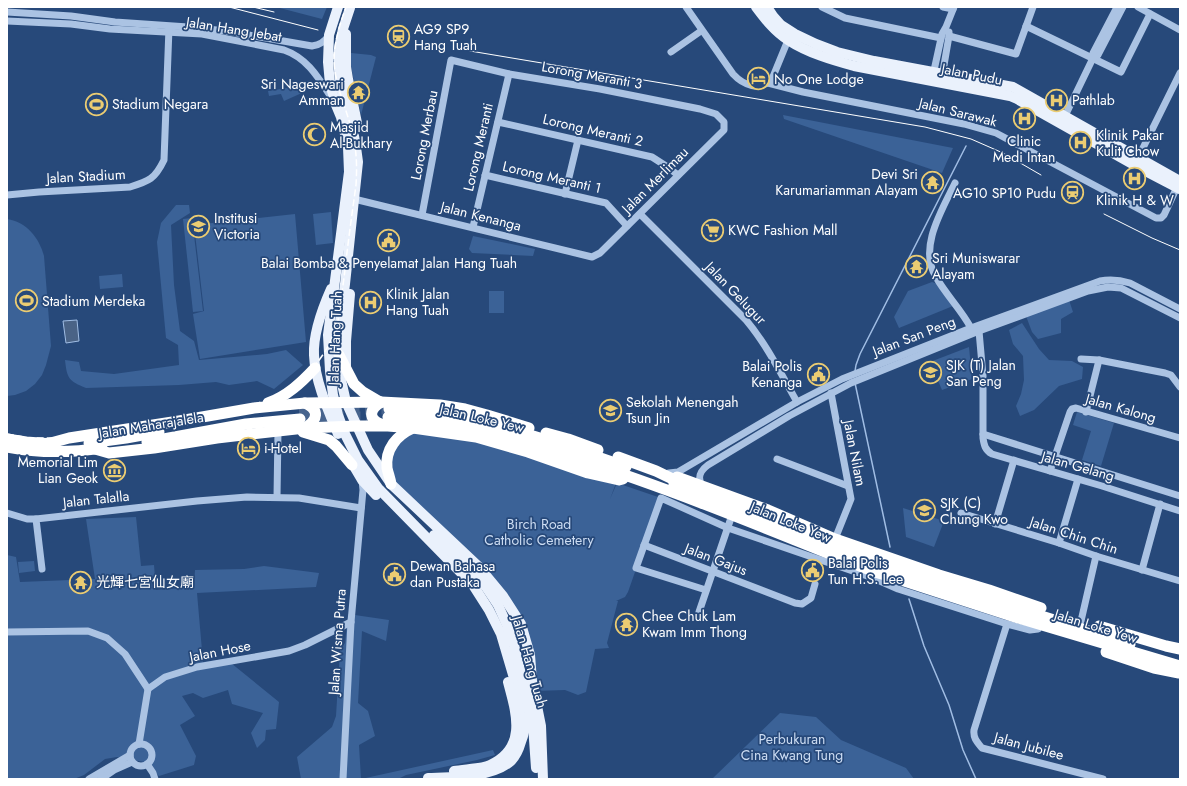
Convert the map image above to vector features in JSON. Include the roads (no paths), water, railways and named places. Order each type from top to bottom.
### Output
[{"type":"highway","points":[[338,355],[354,384],[386,414]]},
{"type":"highway","points":[[47,444],[69,438],[254,408],[284,396],[301,383],[315,368]]},
{"type":"highway","points":[[95,450],[109,453],[154,448],[214,438],[278,431],[325,402],[346,402],[386,414],[413,428],[476,437],[528,452],[588,473],[619,480],[634,477]]},
{"type":"highway","points":[[254,408],[335,427],[356,426],[386,414],[440,405],[487,414],[574,441],[656,471],[690,486],[768,510],[835,539],[939,575],[1050,611],[1166,646],[1177,659]]},
{"type":"highway","name":"Jalan Loke Yew","points":[[386,414],[422,412],[490,424],[601,458],[702,490],[878,563],[1008,606],[1177,659]]},
{"type":"highway","name":"Jalan Loke Yew","points":[[386,414],[444,423],[485,432],[538,447],[634,477],[875,572],[1011,620],[1177,659]]},
{"type":"highway","name":"Jalan Maharajalela","points":[[7,439],[47,444],[83,443],[126,438],[241,418],[301,418]]},
{"type":"highway","points":[[301,418],[336,446],[352,465]]},
{"type":"highway","name":"Jalan Maharajalela","points":[[7,447],[25,451],[75,452],[144,442],[246,424],[301,418]]},
{"type":"highway","points":[[391,484],[387,467],[388,455],[399,436],[413,428]]},
{"type":"highway","points":[[656,471],[669,473],[702,490]]},
{"type":"highway","points":[[1008,606],[1027,606],[1050,611]]},
{"type":"highway","points":[[1011,620],[1024,623],[1154,668],[1180,674]]},
{"type":"main road","name":"Jalan Hang Tuah","points":[[338,7],[329,35],[328,71],[330,84],[341,117],[349,156],[345,284],[338,336],[338,355],[346,402],[368,450],[391,484],[479,567],[509,604],[521,624],[530,655],[532,681],[541,726],[538,777]]},
{"type":"main road","name":"Jalan Pudu","points":[[756,7],[769,24],[788,40],[810,51],[834,61],[854,66],[1001,94],[1017,99],[1134,165],[1179,186]]},
{"type":"main road","name":"Jalan Pudu","points":[[766,7],[781,25],[795,34],[837,52],[938,75],[1013,87],[1138,158],[1179,186]]},
{"type":"main road","name":"Jalan Hang Tuah","points":[[427,779],[471,776],[492,771],[508,763],[517,754],[523,738],[525,721],[524,712],[501,634],[489,610],[473,585],[378,488],[363,469],[351,448],[338,415],[330,371],[328,335],[336,276],[354,198],[358,162],[355,140],[343,98],[338,68],[340,43],[349,12],[346,35],[346,67],[358,125],[362,160],[354,238],[345,361],[347,390],[354,422],[366,454],[383,483],[417,519],[473,573],[486,587],[498,604],[509,631],[529,703],[533,725],[538,777]]},
{"type":"main road","points":[[880,72],[901,71],[938,75],[996,89],[1001,94]]},
{"type":"main road","name":"Jalan Hang Tuah","points":[[336,276],[324,304],[316,337],[314,353],[315,368],[325,402],[335,427],[352,465],[362,480],[472,592],[497,638],[516,716],[517,728],[513,743],[510,750],[498,760],[489,765],[454,771],[427,779]]},
{"type":"main road","points":[[315,368],[326,384],[331,384],[336,382],[340,368]]},
{"type":"main road","points":[[510,690],[517,682],[524,680],[532,681]]},
{"type":"street","name":"Jalan Sarawak","points":[[686,7],[733,74],[741,81],[758,87],[764,86],[768,83],[803,92],[964,124],[987,130],[996,133],[1156,218],[1161,218],[1164,215],[1179,186]]},
{"type":"street","points":[[822,7],[845,18],[940,38]]},
{"type":"street","points":[[938,75],[940,38],[953,8],[943,7]]},
{"type":"street","points":[[949,36],[1016,54],[1033,8],[1024,7]]},
{"type":"street","points":[[1065,116],[1093,58],[1093,53],[1117,7]]},
{"type":"street","points":[[1093,58],[1098,55],[1123,7]]},
{"type":"street","points":[[1138,7],[1180,30]]},
{"type":"street","name":"Jalan Hang Jebat","points":[[7,12],[71,16],[169,29],[284,50],[299,57],[310,66],[336,105]]},
{"type":"street","points":[[1026,26],[1121,72],[1150,14]]},
{"type":"street","name":"Jalan Hang Jebat","points":[[7,21],[71,24],[110,29],[226,31],[312,46],[321,44],[329,35]]},
{"type":"street","points":[[938,75],[949,36],[946,27]]},
{"type":"street","name":"Jalan Stadium","points":[[7,195],[130,187],[154,177],[164,160],[169,29]]},
{"type":"street","points":[[671,52],[702,31]]},
{"type":"street","points":[[768,83],[772,79],[788,40]]},
{"type":"street","name":"Lorong Meranti 3","points":[[451,60],[509,74],[600,89],[700,109],[716,114],[724,122]]},
{"type":"street","name":"Lorong Merbau","points":[[422,215],[451,60]]},
{"type":"street","points":[[1138,158],[1180,73]]},
{"type":"street","name":"Lorong Meranti","points":[[473,227],[509,74]]},
{"type":"street","name":"Lorong Meranti 2","points":[[498,122],[652,157],[678,175]]},
{"type":"street","name":"Jalan Merlimau","points":[[600,253],[724,130],[724,122]]},
{"type":"street","points":[[565,194],[578,140]]},
{"type":"street","name":"Lorong Meranti 1","points":[[485,175],[606,203],[628,226]]},
{"type":"street","points":[[954,183],[931,238],[930,258],[935,276],[971,328]]},
{"type":"street","name":"Jalan Kenanga","points":[[354,198],[592,257],[600,253]]},
{"type":"street","name":"Jalan Gelugur","points":[[640,214],[742,316],[757,334],[773,358],[797,402]]},
{"type":"street","name":"Jalan San Peng","points":[[669,473],[678,472],[797,402],[971,328],[1104,280],[1130,283],[1180,309]]},
{"type":"street","name":"Jalan San Peng","points":[[859,375],[1088,291],[1108,287],[1121,288],[1180,318]]},
{"type":"street","points":[[979,331],[983,376],[983,434],[985,448],[992,454]]},
{"type":"street","points":[[1081,359],[1099,360],[1165,372],[1170,375],[1180,388]]},
{"type":"street","points":[[1086,412],[1099,360]]},
{"type":"street","name":"Jalan San Peng","points":[[708,465],[789,416],[831,393],[850,379]]},
{"type":"street","name":"Jalan Nilam","points":[[831,393],[850,499],[835,539]]},
{"type":"street","points":[[789,416],[795,408],[797,402],[811,404]]},
{"type":"street","name":"Jalan Kalong","points":[[1050,471],[1072,409],[1076,408],[1180,438]]},
{"type":"street","points":[[277,497],[278,431]]},
{"type":"street","name":"Jalan Gelang","points":[[983,434],[1180,496]]},
{"type":"street","points":[[992,454],[990,441],[994,438]]},
{"type":"street","name":"Jalan Gelang","points":[[992,454],[1180,510]]},
{"type":"street","points":[[702,458],[699,466],[708,465]]},
{"type":"street","points":[[780,460],[848,486]]},
{"type":"street","points":[[995,524],[1014,460]]},
{"type":"street","points":[[702,490],[699,476],[703,468],[708,465]]},
{"type":"street","points":[[1058,543],[1078,479]]},
{"type":"street","name":"Jalan Wisma Putra","points":[[343,779],[351,622],[363,490],[362,480]]},
{"type":"street","points":[[361,507],[374,493]]},
{"type":"street","name":"Jalan Talalla","points":[[7,514],[27,519],[36,519],[224,498],[277,497],[308,499],[361,507]]},
{"type":"street","points":[[706,590],[636,568],[661,498],[728,528],[873,578],[898,589],[1011,620]]},
{"type":"street","points":[[1142,570],[1160,504]]},
{"type":"street","name":"Jalan Chin Chin","points":[[960,513],[1180,581]]},
{"type":"street","points":[[699,612],[732,515]]},
{"type":"street","points":[[36,519],[42,569]]},
{"type":"street","name":"Jalan Gajus","points":[[644,546],[795,603],[802,604],[811,598],[815,584]]},
{"type":"street","points":[[1082,621],[1096,556]]},
{"type":"street","name":"Jalan Jubilee","points":[[1011,620],[974,730],[973,734],[976,742],[982,748],[1103,779]]},
{"type":"street","name":"Jalan Hose","points":[[148,689],[165,677],[197,667],[294,649],[351,622]]},
{"type":"street","points":[[7,632],[88,631],[107,638],[125,654],[148,689],[139,744]]},
{"type":"street","points":[[101,779],[131,758],[132,750],[139,744],[147,746],[151,751],[151,759],[146,764],[141,766],[137,765],[131,758]]},
{"type":"street","points":[[89,779],[131,758]]},
{"type":"street","points":[[146,764],[153,773],[155,779]]},
{"type":"waterway","points":[[855,371],[860,354],[966,146]]},
{"type":"waterway","points":[[855,383],[890,547]]},
{"type":"waterway","points":[[909,599],[924,646],[949,705],[963,750],[976,779]]},
{"type":"tunnel","points":[[299,410],[389,409]]},
{"type":"tunnel","points":[[300,419],[388,417]]},
{"type":"tram line","points":[[229,7],[318,30]]},
{"type":"tram line","points":[[253,7],[274,12]]},
{"type":"tram line","points":[[470,51],[925,127],[971,139],[1003,153],[1041,175]]},
{"type":"tram line","points":[[1104,214],[1180,250]]},
{"type":"railway","points":[[7,434],[29,438],[59,438],[249,405],[262,402],[287,390],[298,383],[316,364],[331,341],[339,316],[356,185],[357,173],[354,142],[351,127],[339,90],[334,61],[336,40],[346,7]]},
{"type":"place","name":"AG9 SP9 Hang Tuah","points":[[398,37]]},
{"type":"place","name":"No One Lodge","points":[[758,79]]},
{"type":"place","name":"Sri Nageswari Amman","points":[[359,92]]},
{"type":"place","name":"Pathlab","points":[[1056,100]]},
{"type":"place","name":"Stadium Negara","points":[[96,104]]},
{"type":"place","name":"Clinic Medi Intan","points":[[1024,119]]},
{"type":"place","name":"Masjid Al-Bukhary","points":[[315,135]]},
{"type":"place","name":"Klinik Pakar Kulit Chow","points":[[1080,143]]},
{"type":"place","name":"Klinik H & W","points":[[1135,178]]},
{"type":"place","name":"Devi Sri Karumariamman Alayam","points":[[933,182]]},
{"type":"place","name":"AG10 SP10 Pudu","points":[[1072,193]]},
{"type":"place","name":"Institusi Victoria","points":[[199,226]]},
{"type":"place","name":"KWC Fashion Mall","points":[[713,230]]},
{"type":"place","name":"Balai Bomba & Penyelamat Jalan Hang Tuah","points":[[389,241]]},
{"type":"place","name":"Sri Muniswarar Alayam","points":[[917,266]]},
{"type":"place","name":"Stadium Merdeka","points":[[27,301]]},
{"type":"place","name":"Klinik Jalan Hang Tuah","points":[[370,302]]},
{"type":"place","name":"SJK (T) Jalan San Peng","points":[[931,373]]},
{"type":"place","name":"Balai Polis Kenanga","points":[[818,374]]},
{"type":"place","name":"Sekolah Menengah Tsun Jin","points":[[610,410]]},
{"type":"place","name":"i-Hotel","points":[[249,448]]},
{"type":"place","name":"Memorial Lim Lian Geok","points":[[114,470]]},
{"type":"place","name":"SJK (C) Chung Kwo","points":[[924,511]]},
{"type":"place","name":"Balai Polis Tun H.S. Lee","points":[[812,571]]},
{"type":"place","name":"Dewan Bahasa dan Pustaka","points":[[394,574]]},
{"type":"place","name":"光輝七宮仙女廟","points":[[80,582]]},
{"type":"place","name":"Chee Chuk Lam Kwam Imm Thong","points":[[626,624]]},
{"type":"park label","name":"Birch Road Catholic Cemetery","points":[[539,532]]},
{"type":"park label","name":"Perbukuran Cina Kwang Tung","points":[[792,748]]}]
